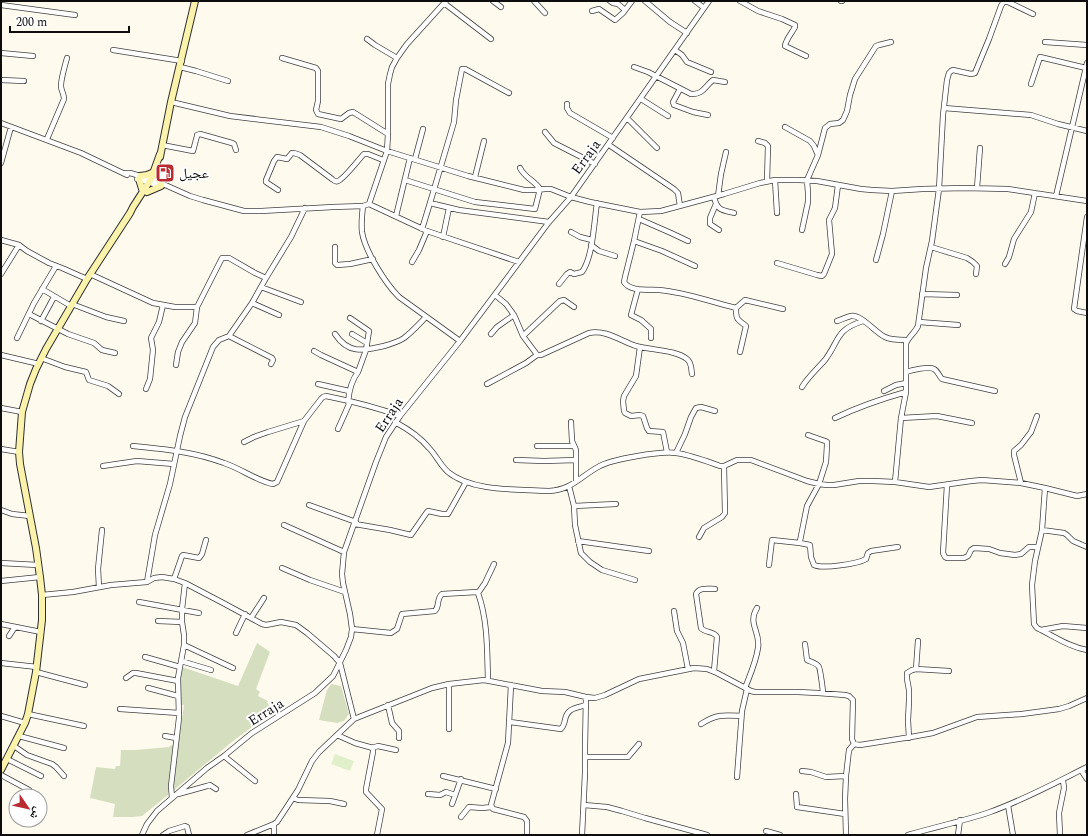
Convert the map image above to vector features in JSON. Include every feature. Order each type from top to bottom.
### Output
[{"type":"main road","points":[[1,770],[19,736],[28,714],[37,670],[41,632],[42,595],[40,577],[20,464],[19,452],[22,412],[30,384],[40,361],[89,276],[130,213],[135,209],[153,179],[195,1]]},
{"type":"main road","points":[[145,192],[140,178],[147,175],[161,184]]},
{"type":"main road","points":[[145,192],[161,184]]},
{"type":"street","points":[[493,1],[501,7]]},
{"type":"street","points":[[534,1],[545,13]]},
{"type":"street","points":[[610,1],[618,4],[625,10]]},
{"type":"street","points":[[592,11],[599,9],[615,20],[632,1]]},
{"type":"street","points":[[645,1],[670,22],[687,33]]},
{"type":"street","points":[[695,1],[704,8]]},
{"type":"street","name":"Erraja","points":[[142,835],[146,824],[163,805],[207,768],[252,733],[316,693],[332,676],[346,650],[351,637],[352,629],[342,574],[344,552],[386,437],[395,422],[460,341],[549,222],[571,197],[709,1]]},
{"type":"street","points":[[740,1],[758,11],[795,25],[794,30],[786,41],[786,46],[806,56]]},
{"type":"street","points":[[369,204],[386,151],[388,134],[388,84],[390,74],[397,58],[407,44],[445,2],[491,39]]},
{"type":"street","points":[[895,482],[901,418],[906,392],[906,340],[915,331],[919,322],[939,189],[944,108],[949,73],[953,70],[971,74],[975,73],[1002,2],[1008,2],[1033,14]]},
{"type":"street","points":[[1,5],[75,14]]},
{"type":"street","points":[[367,39],[397,58]]},
{"type":"street","points":[[802,230],[808,202],[807,180],[818,155],[825,128],[827,125],[839,123],[846,116],[853,85],[876,46],[891,42]]},
{"type":"street","points":[[1045,42],[1087,45]]},
{"type":"street","points":[[113,50],[181,64],[196,71],[228,81]]},
{"type":"street","points":[[675,50],[682,55],[687,62],[711,72]]},
{"type":"street","points":[[1,53],[33,56]]},
{"type":"street","points":[[1031,84],[1040,57],[1086,66],[1056,196]]},
{"type":"street","points":[[47,140],[64,98],[64,92],[61,85],[67,58]]},
{"type":"street","points":[[282,58],[316,68],[318,71],[317,113],[341,119],[350,112],[353,112],[388,134]]},
{"type":"street","points":[[634,68],[657,76],[691,94],[705,89],[713,80],[725,82]]},
{"type":"street","points":[[422,229],[454,122],[456,100],[462,69],[465,69],[509,93]]},
{"type":"street","points":[[1,80],[24,81]]},
{"type":"street","points":[[680,89],[673,102],[674,105],[693,112],[708,115]]},
{"type":"street","points":[[641,99],[668,116]]},
{"type":"street","points":[[172,102],[236,117],[321,127],[349,136],[386,151],[475,177],[524,190],[551,189],[571,197],[640,212],[662,211],[752,185],[775,180],[807,180],[861,189],[892,191],[977,188],[1008,189],[1087,201]]},
{"type":"street","points":[[567,104],[567,108],[570,113],[613,138]]},
{"type":"street","points":[[944,108],[1031,115],[1087,131]]},
{"type":"street","points":[[627,118],[657,148]]},
{"type":"street","points":[[1,123],[81,153],[125,173],[130,173],[140,178],[153,179],[172,189],[203,200],[236,209],[244,211],[261,211],[363,206],[369,204],[427,231],[519,262]]},
{"type":"street","points":[[1,163],[11,127]]},
{"type":"street","points":[[785,127],[810,141],[818,155]]},
{"type":"street","points":[[396,216],[405,180],[423,129]]},
{"type":"street","points":[[545,132],[554,143],[595,164]]},
{"type":"street","points":[[162,145],[193,151],[198,134],[232,143],[234,144],[236,150]]},
{"type":"street","points":[[475,177],[484,141]]},
{"type":"street","points":[[758,141],[765,143],[768,146],[767,181]]},
{"type":"street","points":[[609,145],[674,189],[678,193],[680,206]]},
{"type":"street","points":[[977,188],[980,148]]},
{"type":"street","points":[[719,230],[710,224],[710,221],[716,204],[716,196],[726,152]]},
{"type":"street","points":[[278,190],[266,182],[277,157],[287,158],[294,153],[332,180],[336,181],[340,181],[364,154],[384,160]]},
{"type":"street","points":[[405,180],[475,202],[534,209],[536,208],[540,189],[533,180],[522,173],[520,168]]},
{"type":"street","points":[[775,180],[777,213]]},
{"type":"street","points":[[777,263],[817,275],[822,276],[824,274],[832,254],[829,220],[835,208],[838,185]]},
{"type":"street","points":[[876,260],[892,191]]},
{"type":"street","points":[[1005,264],[1009,257],[1014,240],[1031,212],[1035,193]]},
{"type":"street","points":[[472,212],[475,202]]},
{"type":"street","points":[[430,203],[472,212],[549,222]]},
{"type":"street","points":[[559,284],[570,272],[574,274],[582,272],[588,262],[597,203]]},
{"type":"street","points":[[716,204],[722,210],[734,213]]},
{"type":"street","points":[[363,206],[362,232],[365,241],[373,259],[392,290],[399,297],[460,341]]},
{"type":"street","points":[[147,582],[155,535],[167,496],[176,450],[185,417],[213,347],[219,340],[229,336],[252,303],[291,237],[305,208]]},
{"type":"street","points":[[443,236],[449,208]]},
{"type":"street","points":[[640,212],[624,282],[626,285],[638,289],[660,290],[685,294],[736,308]]},
{"type":"street","points":[[1087,217],[1074,309],[1077,312],[1087,313]]},
{"type":"street","points":[[639,219],[688,241]]},
{"type":"street","points":[[412,262],[427,231]]},
{"type":"street","points":[[571,232],[591,243],[599,251],[615,256]]},
{"type":"street","points":[[1,240],[19,245],[38,258],[56,266],[89,276],[153,304],[197,307]]},
{"type":"street","points":[[634,241],[662,251],[695,266]]},
{"type":"street","points":[[1,274],[19,245]]},
{"type":"street","points":[[335,247],[335,263],[337,265],[373,259]]},
{"type":"street","points":[[931,247],[971,260],[977,266],[976,274]]},
{"type":"street","points":[[176,365],[178,352],[182,342],[195,323],[197,307],[222,258],[229,258],[266,278]]},
{"type":"street","points":[[17,338],[42,289],[56,266]]},
{"type":"street","points":[[261,287],[302,302]]},
{"type":"street","points":[[42,289],[72,305],[106,317],[124,321]]},
{"type":"street","points":[[638,289],[631,315],[641,320],[651,329],[651,338]]},
{"type":"street","points":[[922,294],[957,295]]},
{"type":"street","points":[[495,295],[506,304],[514,315],[523,336],[537,355]]},
{"type":"street","points":[[41,321],[54,296]]},
{"type":"street","points":[[523,336],[560,301],[564,300],[574,307]]},
{"type":"street","points":[[740,352],[746,326],[736,318],[736,308],[745,300],[783,309]]},
{"type":"street","points":[[252,303],[279,315]]},
{"type":"street","points":[[146,390],[150,379],[153,350],[151,338],[159,322],[163,305]]},
{"type":"street","points":[[29,314],[68,334],[94,343],[102,350],[115,353]]},
{"type":"street","points":[[491,334],[497,327],[514,315]]},
{"type":"street","points":[[836,321],[855,316],[885,337],[906,340]]},
{"type":"street","points":[[335,334],[342,343],[356,350],[366,350],[397,342],[404,338],[426,317]]},
{"type":"street","points":[[338,429],[349,402],[349,391],[363,360],[369,333],[368,329],[350,318]]},
{"type":"street","points":[[802,387],[827,357],[843,331],[863,321]]},
{"type":"street","points":[[919,322],[958,325]]},
{"type":"street","points":[[487,384],[526,364],[537,355],[541,355],[592,332],[610,335],[640,347],[665,351],[681,356],[688,360],[691,364],[692,374]]},
{"type":"street","points":[[352,334],[367,343]]},
{"type":"street","points":[[229,336],[272,358],[273,360],[271,364]]},
{"type":"street","points":[[640,347],[636,376],[623,398],[624,411],[631,416],[643,416],[649,431],[663,432],[667,452]]},
{"type":"street","points":[[314,351],[358,372]]},
{"type":"street","points":[[1,355],[40,361],[86,372],[89,380],[108,386],[119,394]]},
{"type":"street","points":[[906,372],[933,368],[942,379],[995,391]]},
{"type":"street","points":[[884,391],[896,385],[906,383]]},
{"type":"street","points":[[318,384],[349,391]]},
{"type":"street","points":[[835,418],[880,399],[906,392]]},
{"type":"street","points":[[133,446],[176,450],[225,463],[273,484],[276,482],[304,421],[323,397],[327,396],[370,406],[400,416]]},
{"type":"street","points":[[676,453],[696,408],[701,407],[715,411]]},
{"type":"street","points":[[1,408],[22,412]]},
{"type":"street","points":[[901,418],[937,416],[972,423]]},
{"type":"street","points":[[1021,483],[1014,453],[1015,449],[1021,445],[1031,432],[1037,416]]},
{"type":"street","points":[[244,442],[254,436],[304,421]]},
{"type":"street","points":[[395,422],[411,431],[422,440],[448,471],[466,482],[482,486],[557,491],[569,486],[601,465],[630,458],[667,452],[689,456],[720,466],[724,466],[737,460],[751,460],[819,484],[834,485],[866,481],[895,482],[929,487],[982,480],[1021,483],[1076,496],[1087,494]]},
{"type":"street","points":[[572,422],[572,441],[576,450],[576,481]]},
{"type":"street","points":[[800,543],[807,506],[819,484],[826,462],[826,442],[822,439],[808,435]]},
{"type":"street","points":[[538,446],[574,446]]},
{"type":"street","points":[[1,449],[19,452]]},
{"type":"street","points":[[516,460],[576,460]]},
{"type":"street","points":[[103,466],[137,461],[174,464]]},
{"type":"street","points":[[699,537],[704,528],[722,517],[724,513],[724,466]]},
{"type":"street","points":[[309,505],[355,523],[411,535],[427,512],[448,514],[466,482]]},
{"type":"street","points":[[947,485],[943,553],[945,557],[964,558],[968,556],[970,550],[974,548],[989,549],[1004,554],[1015,555],[1021,554],[1029,547],[1038,547]]},
{"type":"street","points":[[569,486],[574,506],[575,525],[581,553],[602,570],[635,580]]},
{"type":"street","points":[[1045,488],[1042,530],[1033,577],[1032,592],[1034,624],[1035,627],[1074,647],[1087,650]]},
{"type":"street","points":[[574,506],[616,504]]},
{"type":"street","points":[[1,510],[12,514],[30,516]]},
{"type":"street","points":[[284,525],[344,552]]},
{"type":"street","points":[[99,587],[98,570],[102,530]]},
{"type":"street","points":[[1042,530],[1064,533],[1073,541],[1087,547]]},
{"type":"street","points":[[174,580],[182,556],[199,558],[202,554],[206,540]]},
{"type":"street","points":[[768,565],[772,540],[810,545],[813,564],[820,567],[862,561],[866,559],[868,553],[871,551],[898,547]]},
{"type":"street","points":[[578,541],[649,551]]},
{"type":"street","points":[[1,563],[38,565]]},
{"type":"street","points":[[478,594],[494,564]]},
{"type":"street","points":[[282,568],[310,580],[345,592]]},
{"type":"street","points":[[1,581],[40,577]]},
{"type":"street","points":[[42,595],[73,592],[111,585],[147,582],[157,577],[162,577],[185,583],[262,624],[266,625],[282,622],[296,625],[312,637],[340,663],[354,720]]},
{"type":"street","points":[[172,798],[171,786],[179,714],[178,681],[184,645],[182,609],[185,583]]},
{"type":"street","points":[[714,671],[717,637],[714,634],[705,632],[700,628],[696,594],[700,589],[715,588]]},
{"type":"street","points":[[352,629],[391,633],[397,629],[402,614],[435,611],[439,598],[442,594],[476,592],[478,594]]},
{"type":"street","points":[[478,594],[484,611],[487,639],[488,680]]},
{"type":"street","points":[[251,618],[264,598]]},
{"type":"street","points":[[139,602],[199,613]]},
{"type":"street","points":[[737,777],[742,704],[758,647],[758,634],[753,625],[754,613],[757,608]]},
{"type":"street","points":[[674,611],[677,631],[683,643],[688,669]]},
{"type":"street","points":[[236,633],[244,614]]},
{"type":"street","points":[[158,621],[182,622]]},
{"type":"street","points":[[1,624],[41,632]]},
{"type":"street","points":[[1041,630],[1063,626],[1087,628]]},
{"type":"street","points":[[9,636],[15,627]]},
{"type":"street","points":[[916,669],[918,641]]},
{"type":"street","points":[[805,644],[807,660],[820,668],[823,693]]},
{"type":"street","points":[[184,645],[233,668]]},
{"type":"street","points":[[145,657],[180,667]]},
{"type":"street","points":[[181,661],[211,670]]},
{"type":"street","points":[[1,663],[37,670],[85,685]]},
{"type":"street","points":[[247,835],[274,824],[280,818],[298,790],[316,755],[354,720],[419,692],[449,684],[488,680],[542,691],[565,692],[595,698],[605,695],[639,679],[688,669],[707,669],[714,671],[751,691],[823,693],[845,695],[852,698],[852,739],[854,744]]},
{"type":"street","points":[[909,738],[909,690],[906,676],[909,671],[916,669],[950,671]]},
{"type":"street","points":[[126,678],[133,673],[136,673],[178,681]]},
{"type":"street","points":[[449,684],[449,729]]},
{"type":"street","points":[[492,807],[491,805],[508,743],[511,685]]},
{"type":"street","points":[[148,688],[178,696]]},
{"type":"street","points":[[582,835],[585,773],[586,697]]},
{"type":"street","points":[[854,744],[870,744],[933,733],[977,717],[1043,712],[1059,709],[1087,698]]},
{"type":"street","points":[[388,705],[392,723],[399,731],[399,738]]},
{"type":"street","points":[[510,722],[561,729],[564,725],[567,712],[574,708],[586,705]]},
{"type":"street","points":[[120,709],[179,714]]},
{"type":"street","points":[[28,714],[84,726]]},
{"type":"street","points":[[1,716],[25,723]]},
{"type":"street","points":[[702,724],[709,719],[719,716],[741,716]]},
{"type":"street","points":[[19,736],[64,748]]},
{"type":"street","points":[[166,736],[176,738]]},
{"type":"street","points":[[337,736],[372,748],[378,746],[396,750]]},
{"type":"street","points":[[585,758],[628,757],[639,744]]},
{"type":"street","points":[[846,835],[846,776],[849,750],[854,744]]},
{"type":"street","points":[[14,746],[28,755],[52,764],[64,776]]},
{"type":"street","points":[[372,748],[374,750],[366,792],[382,809],[377,835]]},
{"type":"street","points":[[224,756],[255,781]]},
{"type":"street","points":[[7,759],[41,776]]},
{"type":"street","points":[[908,835],[989,813],[1063,780],[1087,767]]},
{"type":"street","points":[[1081,770],[1087,779]]},
{"type":"street","points":[[802,771],[826,777],[846,776]]},
{"type":"street","points":[[1,776],[25,788]]},
{"type":"street","points":[[443,776],[496,788]]},
{"type":"street","points":[[452,804],[461,779]]},
{"type":"street","points":[[1060,835],[1059,813],[1064,788],[1063,780]]},
{"type":"street","points":[[177,794],[210,785],[216,789]]},
{"type":"street","points":[[428,794],[440,795],[446,792],[455,795]]},
{"type":"street","points":[[796,794],[797,807],[845,814]]},
{"type":"street","points":[[293,798],[298,800],[330,801],[344,804]]},
{"type":"street","points":[[584,805],[607,807],[707,835]]},
{"type":"street","points":[[1008,805],[1013,835]]},
{"type":"street","points":[[461,817],[469,807],[492,807],[493,809],[524,817],[527,821],[527,835]]},
{"type":"street","points":[[958,835],[960,820]]},
{"type":"street","points":[[274,824],[274,835]]},
{"type":"street","points":[[163,835],[169,831],[185,826],[188,829],[189,835]]},
{"type":"street","points":[[766,831],[780,835]]},
{"type":"green space","points":[[257,643],[270,652],[256,689],[260,692],[258,696],[268,701],[267,702],[273,711],[255,722],[256,724],[174,790],[172,788],[184,705],[181,705],[182,667],[238,686]]},
{"type":"green space","points":[[331,684],[341,686],[349,714],[344,721],[337,723],[319,720],[327,690]]},
{"type":"green space","points":[[171,745],[174,746],[168,795],[142,816],[113,817],[115,804],[90,798],[96,767],[115,769],[116,766],[120,766],[121,750],[169,747]]},
{"type":"green space","points":[[335,754],[354,761],[350,771],[331,764]]},
{"type":"place","name":"عجيل","points":[[165,173]]}]
